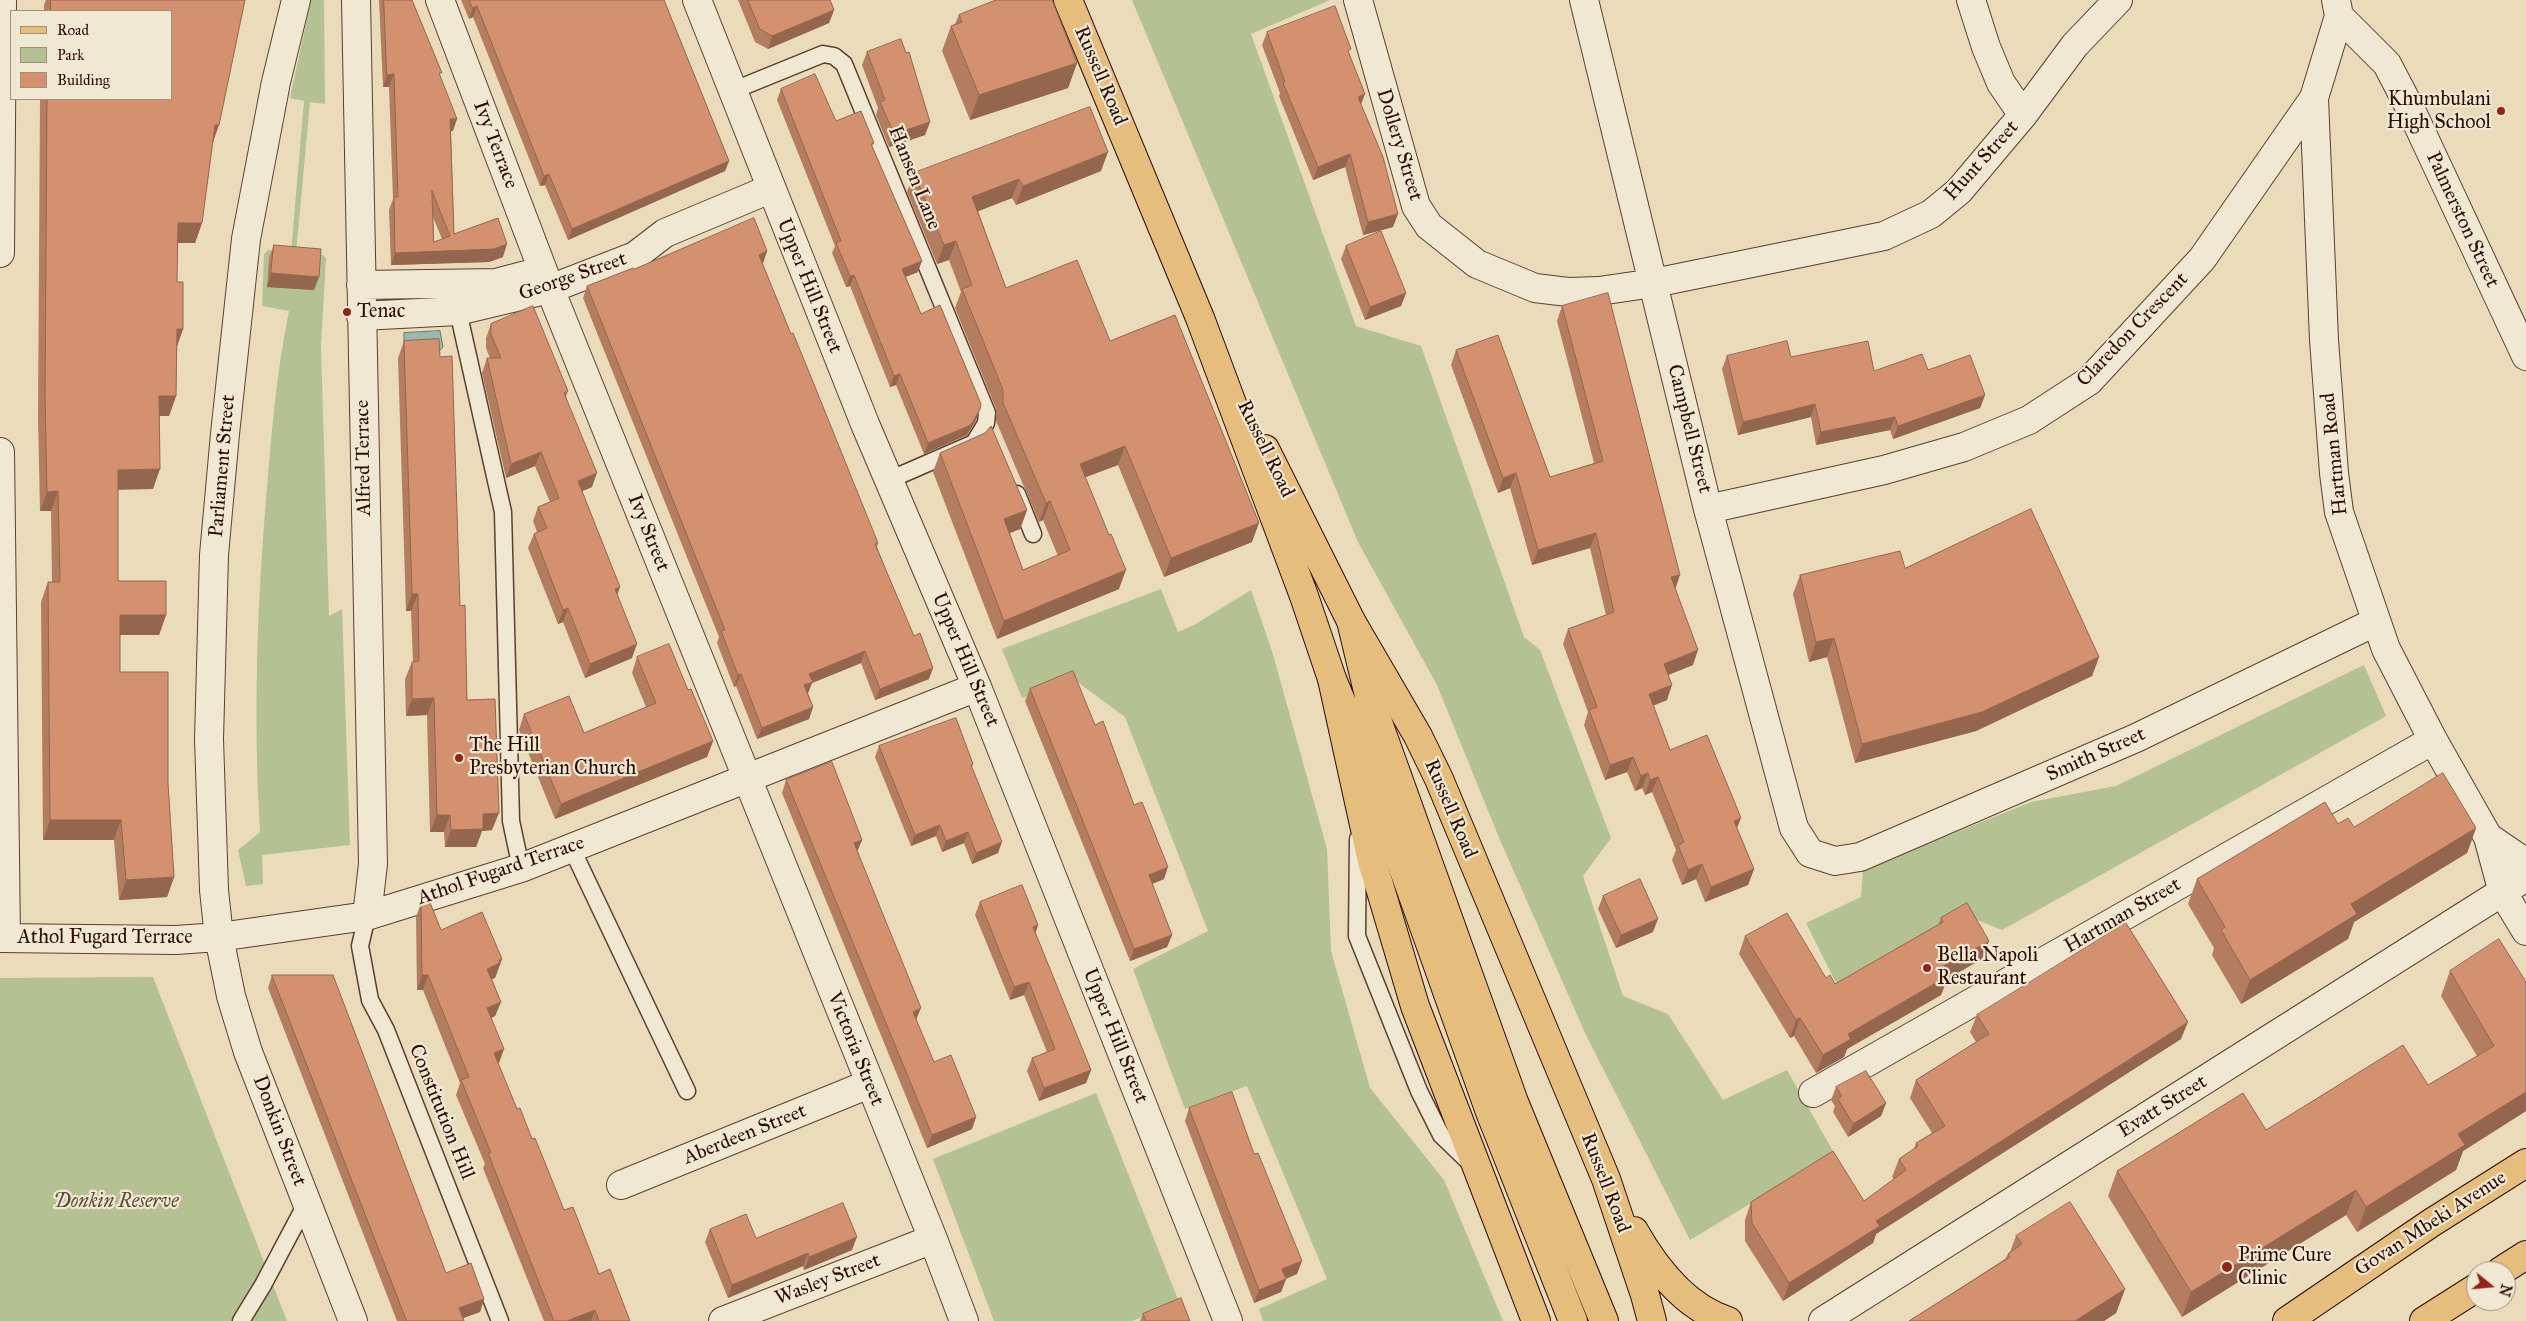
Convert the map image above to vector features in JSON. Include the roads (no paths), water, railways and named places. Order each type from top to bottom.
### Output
[{"type":"main road","name":"Russell Road","points":[[1068,0],[1200,318],[1332,679],[1372,861],[1415,1006],[1536,1321]]},
{"type":"main road","name":"Russell Road","points":[[1200,318],[1351,621],[1418,736],[1439,780],[1606,1179],[1652,1321]]},
{"type":"main road","points":[[1351,621],[1370,700],[1573,1321]]},
{"type":"main road","points":[[1332,679],[1502,1107],[1604,1321]]},
{"type":"main road","name":"Govan Mbeki Avenue","points":[[2287,1321],[2431,1223],[2526,1163]]},
{"type":"main road","points":[[1606,1179],[1645,1250],[1676,1287],[1696,1306],[1728,1321]]},
{"type":"main road","points":[[2424,1321],[2466,1294]]},
{"type":"street","points":[[0,254],[2,0]]},
{"type":"street","name":"Parliament Street","points":[[219,938],[214,890],[209,739],[214,555],[246,239],[276,82],[296,0]]},
{"type":"street","name":"Alfred Terrace","points":[[356,0],[360,285],[373,864],[367,916]]},
{"type":"street","name":"Ivy Terrace","points":[[440,0],[546,280]]},
{"type":"street","name":"Upper Hill Street","points":[[697,0],[770,189],[889,480],[977,687],[1228,1321]]},
{"type":"street","name":"Dollery Street","points":[[1358,0],[1416,206],[1429,226],[1478,264],[1535,288],[1568,292],[1599,291],[1654,283]]},
{"type":"street","name":"Campbell Street","points":[[1584,0],[1708,509],[1794,828],[1810,853]]},
{"type":"street","points":[[1972,0],[1986,47],[2001,83],[2023,115]]},
{"type":"street","name":"Hunt Street","points":[[1654,283],[1884,236],[1931,214],[1959,191],[2023,115],[2075,45],[2118,0]]},
{"type":"street","name":"Claredon Crescent","points":[[1708,509],[1884,470],[1964,447],[2029,420],[2088,381],[2202,259],[2314,98],[2338,8]]},
{"type":"street","name":"Palmerston Street","points":[[2338,8],[2387,64],[2411,110],[2526,356]]},
{"type":"street","name":"Hartman Road","points":[[2314,98],[2324,340],[2334,472],[2339,512],[2375,622],[2386,649],[2433,740],[2488,837],[2503,893],[2526,931]]},
{"type":"street","name":"George Street","points":[[361,316],[458,311],[546,280],[635,256],[665,233],[770,189]]},
{"type":"street","name":"George Street","points":[[360,285],[496,283],[546,280]]},
{"type":"street","name":"Ivy Street","points":[[546,280],[746,777]]},
{"type":"street","points":[[0,452],[3,938]]},
{"type":"street","name":"Smith Street","points":[[1810,853],[1835,861],[1860,858],[2136,738],[2375,622]]},
{"type":"street","name":"Athol Fugard Terrace","points":[[3,938],[176,940],[219,938],[367,916],[521,868],[746,777],[977,687]]},
{"type":"street","name":"Hartman Street","points":[[1813,1093],[2433,740]]},
{"type":"street","name":"Victoria Street","points":[[746,777],[964,1321]]},
{"type":"street","name":"Hartman Road","points":[[2488,837],[2526,863]]},
{"type":"street","name":"Evatt Street","points":[[1823,1321],[2526,877]]},
{"type":"street","name":"Donkin Street","points":[[219,938],[231,996],[248,1052],[354,1321]]},
{"type":"street","name":"Aberdeen Street","points":[[621,1185],[869,1084]]},
{"type":"street","name":"Wasley Street","points":[[723,1321],[933,1240]]},
{"type":"lane","name":"Hansen Lane","points":[[732,91],[823,54],[834,56],[844,64],[987,413],[986,423],[995,440]]},
{"type":"lane","points":[[458,311],[502,512],[511,822],[521,868]]},
{"type":"lane","points":[[889,480],[974,443],[986,423]]},
{"type":"lane","points":[[1012,483],[1033,534]]},
{"type":"lane","points":[[1359,801],[1357,936],[1420,1091],[1441,1135],[1477,1170]]},
{"type":"lane","points":[[571,847],[687,1091]]},
{"type":"lane","name":"Constitution Hill","points":[[367,916],[360,946],[370,1000],[386,1030],[500,1321]]},
{"type":"lane","points":[[241,1321],[263,1286],[307,1202]]},
{"type":"water","points":[[440,331],[443,347],[440,350],[404,349],[404,333]]},
{"type":"place","name":"Khumbulani High School","points":[[2501,111]]},
{"type":"place","name":"Tenac","points":[[347,312]]},
{"type":"place","name":"The Hill Presbyterian Church","points":[[459,758]]},
{"type":"place","name":"Bella Napoli Restaurant","points":[[1927,968]]},
{"type":"place","name":"Prime Cure Clinic","points":[[2227,1267]]},
{"type":"park label","name":"Donkin Reserve","points":[[116,1202]]}]
